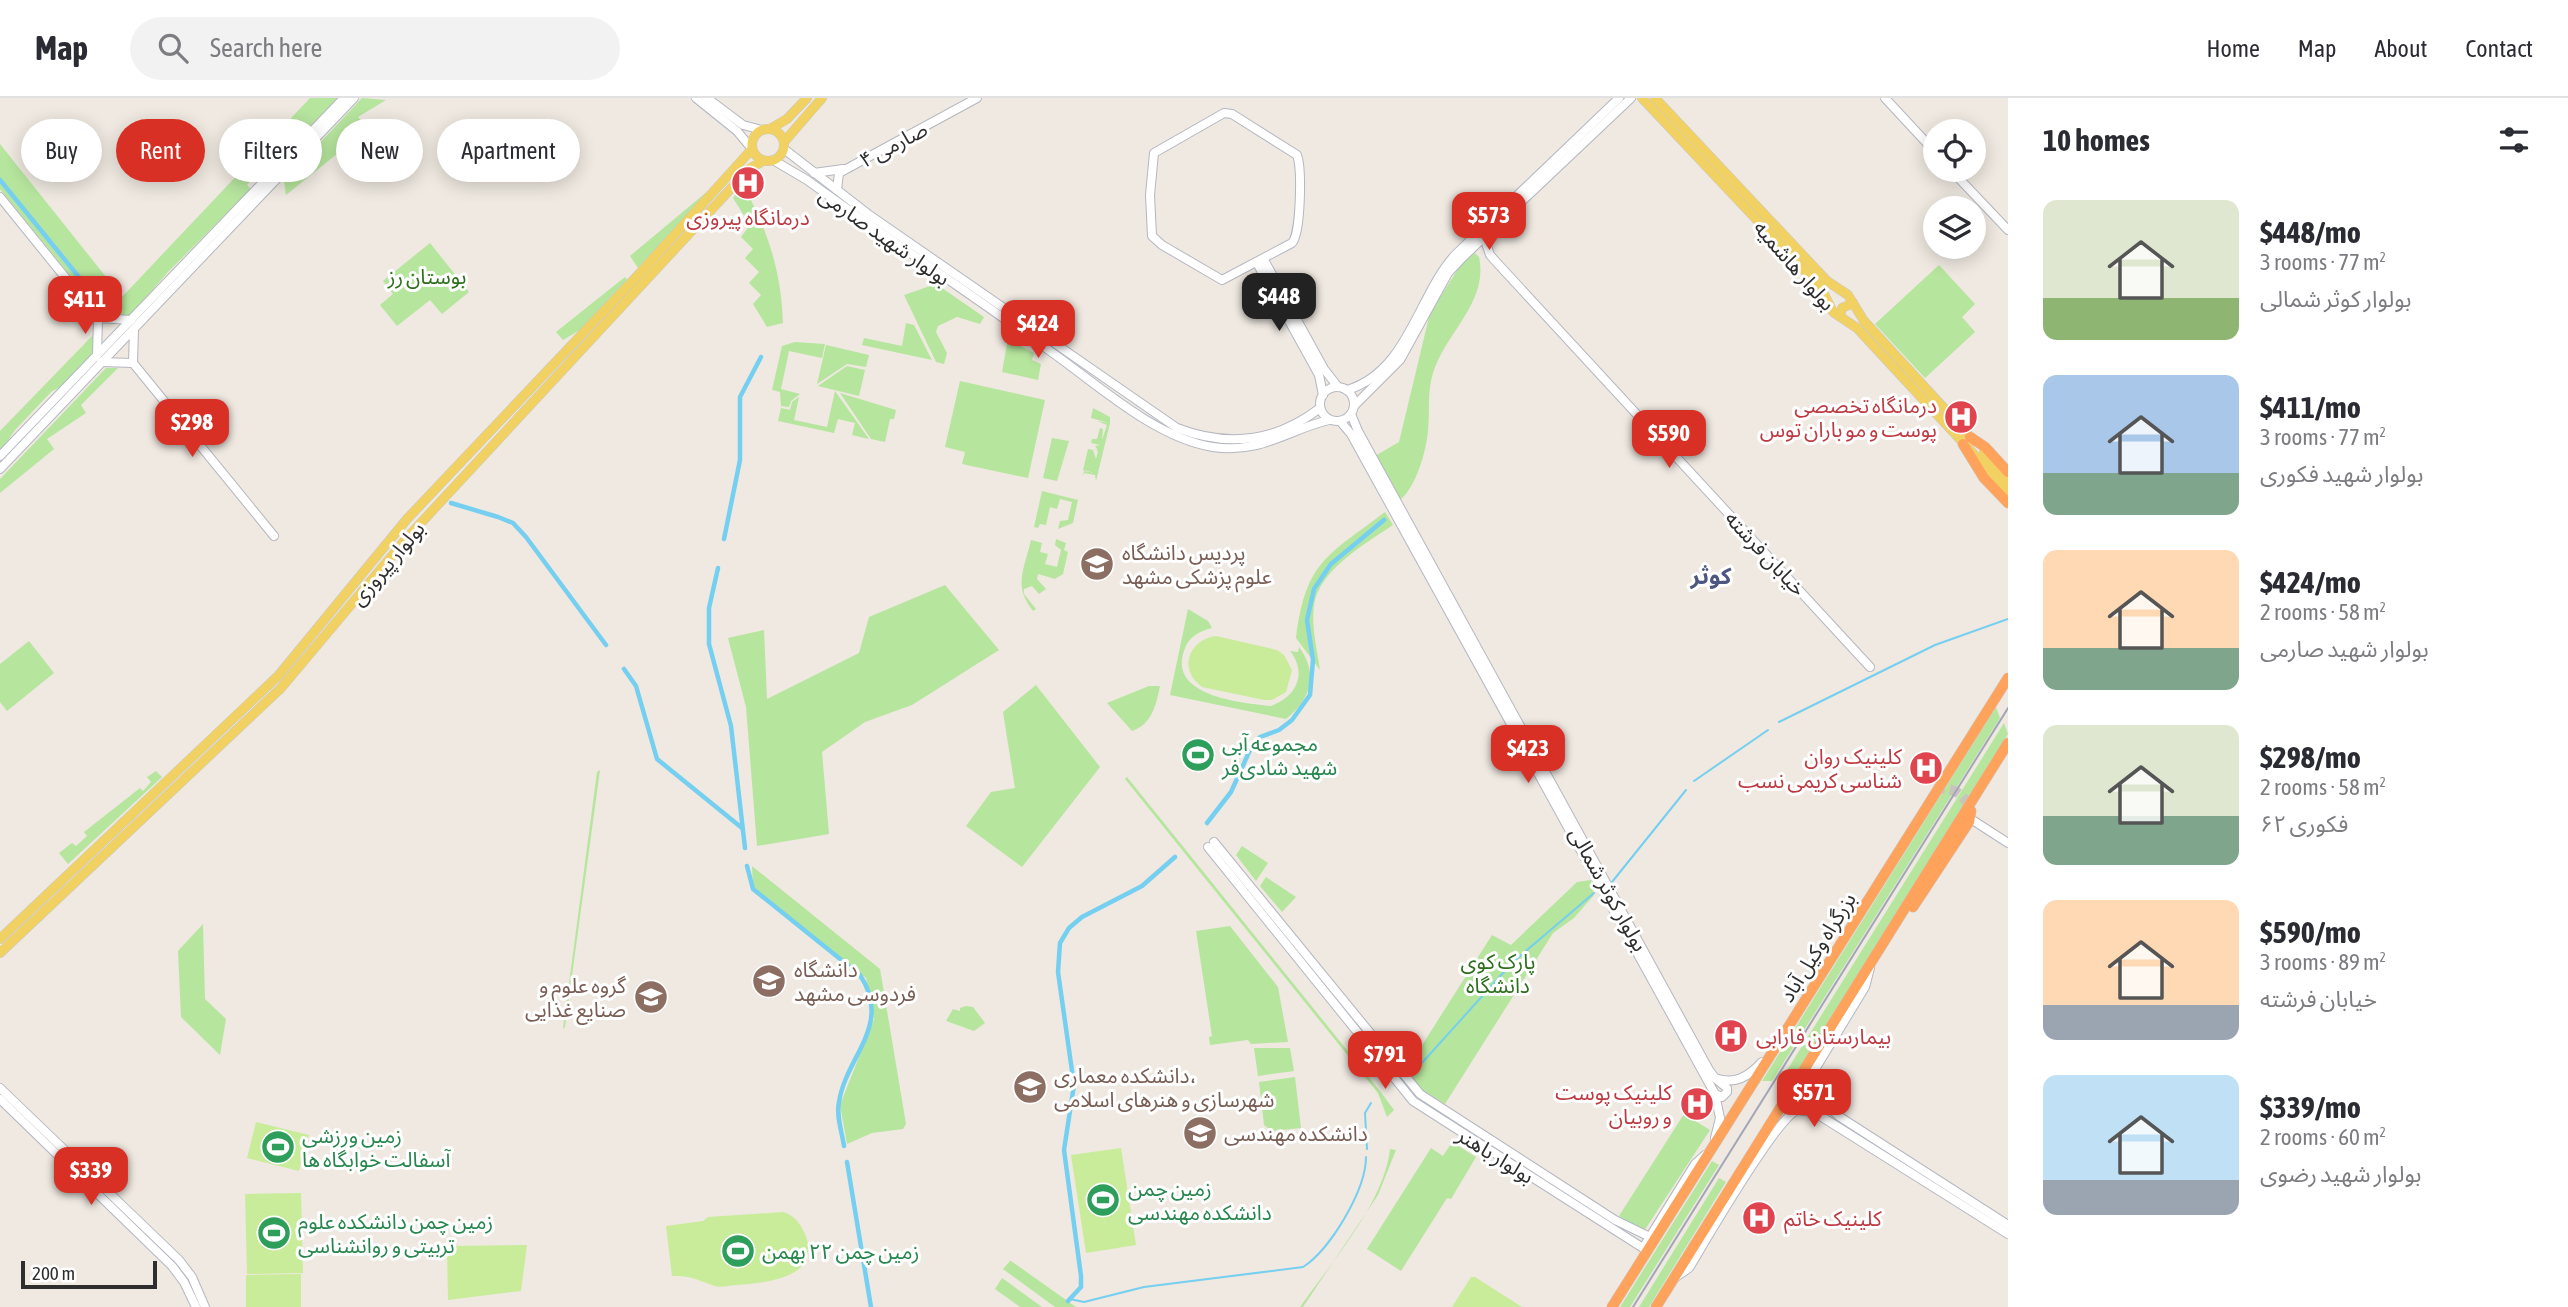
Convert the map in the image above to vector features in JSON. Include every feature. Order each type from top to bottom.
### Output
[{"type":"highway","points":[[1967,440],[1985,447],[2008,472]]},
{"type":"highway","points":[[1967,440],[1984,478],[2008,503]]},
{"type":"highway","name":"بزرگراه وکیل آباد","points":[[1612,1307],[1668,1213],[1832,961],[2008,678]]},
{"type":"highway","points":[[1656,1307],[1871,964],[1898,932],[1969,822],[2008,743]]},
{"type":"highway","points":[[1832,961],[1851,918],[1927,796],[1935,789]]},
{"type":"highway","points":[[1972,812],[1988,791]]},
{"type":"main road","points":[[807,98],[787,119],[755,136],[752,149],[768,161],[822,98]]},
{"type":"main road","name":"بولوار هاشمیه","points":[[1642,98],[1827,281],[1848,295],[1864,321],[2008,491]]},
{"type":"main road","name":"بولوار هاشمیه","points":[[1655,98],[1821,289],[1833,312],[1857,328],[2008,480]]},
{"type":"main road","points":[[766,130],[779,134],[784,145]]},
{"type":"main road","name":"بولوار پیروزی","points":[[0,939],[278,676],[395,533],[743,163],[752,149]]},
{"type":"main road","name":"بولوار پیروزی","points":[[0,953],[281,688],[406,539],[749,169],[768,161]]},
{"type":"main road","points":[[1840,316],[1842,308],[1853,303]]},
{"type":"main road","points":[[453,471],[462,479]]},
{"type":"main road","points":[[173,776],[180,786]]},
{"type":"street","points":[[274,536],[133,363],[132,325],[344,98]]},
{"type":"street","points":[[0,456],[99,359],[354,98]]},
{"type":"street","points":[[696,98],[737,131],[752,149]]},
{"type":"street","points":[[707,98],[743,125],[766,130]]},
{"type":"street","name":"صارمی ۴","points":[[846,169],[977,98]]},
{"type":"street","points":[[1323,395],[1364,385],[1386,365],[1414,325],[1443,269],[1619,98]]},
{"type":"street","points":[[1261,262],[1319,375],[1323,395],[1320,408],[1329,420],[1340,421],[1400,360],[1448,273],[1541,176],[1631,98]]},
{"type":"street","points":[[1885,98],[1923,139]]},
{"type":"street","points":[[1228,113],[1293,151],[1299,158],[1298,234],[1292,243],[1261,262],[1222,280],[1162,245],[1151,233],[1154,153],[1228,113]]},
{"type":"street","name":"بولوار شهید صارمی","points":[[784,145],[814,173],[1174,435],[1224,448],[1261,446],[1329,420]]},
{"type":"street","name":"بولوار شهید صارمی","points":[[768,161],[807,180],[1117,394],[1177,428],[1225,441],[1260,439],[1275,434],[1320,408]]},
{"type":"street","points":[[814,173],[846,169]]},
{"type":"street","points":[[837,190],[839,173],[846,169]]},
{"type":"street","points":[[1962,182],[2008,230]]},
{"type":"street","points":[[0,197],[98,318],[99,359],[0,469]]},
{"type":"street","name":"خیابان فرشته","points":[[1484,237],[1490,255]]},
{"type":"street","name":"خیابان فرشته","points":[[1474,246],[1490,255],[1870,667]]},
{"type":"street","points":[[1261,262],[1324,369],[1343,389],[1353,410]]},
{"type":"street","points":[[98,318],[132,325]]},
{"type":"street","points":[[99,359],[133,363]]},
{"type":"street","name":"بولوار کوثر شمالی","points":[[1353,410],[1358,431],[1493,685]]},
{"type":"street","name":"بولوار کوثر شمالی","points":[[1340,421],[1351,434],[1493,685],[1715,1094],[1720,1118],[1710,1150]]},
{"type":"street","name":"بولوار کوثر شمالی","points":[[1504,705],[1715,1078]]},
{"type":"street","points":[[1972,812],[2008,842]]},
{"type":"street","name":"بولوار باهنر","points":[[1554,1186],[1420,1094],[1213,846],[1322,990],[1413,1101],[1633,1236],[1643,1248],[1650,1237],[1633,1236]]},
{"type":"street","points":[[1871,964],[1865,987],[1814,1071],[1818,1098],[1877,1143],[2008,1234]]},
{"type":"street","points":[[1322,990],[1330,984]]},
{"type":"street","points":[[1715,1078],[1723,1081],[1743,1079],[1774,1050]]},
{"type":"street","points":[[1715,1078],[1727,1088],[1722,1097],[1715,1094]]},
{"type":"street","points":[[0,1088],[172,1266],[184,1282],[195,1307]]},
{"type":"street","points":[[1814,1112],[1809,1102],[1818,1098]]},
{"type":"street","points":[[0,1099],[179,1260],[192,1276],[205,1307]]},
{"type":"street","points":[[1674,1279],[1689,1268],[1762,1150],[1786,1118],[1797,1110],[1814,1112],[1967,1204],[2008,1225]]},
{"type":"street","points":[[1650,1237],[1668,1213]]},
{"type":"green space","points":[[310,98],[338,98],[318,119],[290,119]]},
{"type":"green space","points":[[362,98],[386,100],[358,117],[360,119],[342,119]]},
{"type":"green space","points":[[336,126],[336,155],[322,166],[322,141]]},
{"type":"green space","points":[[0,144],[21,170],[21,182],[30,182],[122,297],[231,182],[250,182],[247,185],[251,189],[168,272],[130,316],[103,316],[0,189]]},
{"type":"green space","points":[[284,182],[302,182],[286,195]]},
{"type":"green space","points":[[715,185],[638,268],[630,256]]},
{"type":"green space","points":[[744,186],[772,252],[779,285],[783,323],[767,327],[753,304],[761,295],[749,283],[759,272],[745,258],[753,249],[741,237],[750,225],[733,198]]},
{"type":"green space","name":"بوستان رز","points":[[430,243],[469,292],[442,314],[430,300],[397,326],[380,305],[393,294],[383,281]]},
{"type":"green space","points":[[1475,253],[1479,257],[1478,288],[1433,373],[1425,449],[1411,487],[1400,500],[1375,456],[1399,442],[1430,313],[1460,266]]},
{"type":"green space","points":[[1939,265],[1975,304],[1962,317],[1975,332],[1925,378],[1875,324]]},
{"type":"green space","points":[[625,277],[628,281],[580,330],[563,340],[556,332]]},
{"type":"green space","points":[[936,284],[984,317],[980,324],[957,317],[938,326],[936,332],[947,353],[944,364],[936,362],[904,295]]},
{"type":"green space","points":[[906,323],[914,325],[932,360],[862,345],[864,338],[902,346]]},
{"type":"green space","points":[[95,333],[95,354],[61,387],[52,391],[15,430],[0,452],[0,431]]},
{"type":"green space","points":[[795,342],[825,344],[822,358],[789,351],[781,389],[800,394],[791,401],[789,407],[781,406],[780,392],[772,390],[782,346]]},
{"type":"green space","points":[[1015,343],[1034,353],[1032,360],[1041,364],[1038,380],[1002,372],[1007,344]]},
{"type":"green space","points":[[826,345],[869,355],[866,367],[847,364],[817,384]]},
{"type":"green space","points":[[847,366],[865,370],[859,396],[818,386]]},
{"type":"green space","points":[[106,368],[118,368],[81,405],[86,413],[47,439],[54,449],[0,493],[0,479]]},
{"type":"green space","points":[[960,381],[1045,400],[1028,478],[962,464],[965,452],[945,447]]},
{"type":"green space","points":[[835,391],[869,439],[852,435],[855,423],[838,419],[834,433],[778,421],[781,408],[790,410],[792,402],[799,397],[794,420],[827,427]]},
{"type":"green space","points":[[840,393],[896,410],[894,419],[890,419],[885,442],[871,439]]},
{"type":"green space","points":[[1093,408],[1110,417],[1110,423],[1096,481],[1095,475],[1084,473],[1082,477],[1084,471],[1095,473],[1083,470],[1088,449],[1093,450],[1096,459],[1098,451],[1094,449],[1098,450],[1095,446],[1100,445],[1091,443],[1092,439],[1097,439],[1100,428],[1103,429],[1102,440],[1107,425],[1097,421],[1109,423],[1091,418]]},
{"type":"green space","points":[[1052,438],[1069,441],[1057,481],[1043,478]]},
{"type":"green space","points":[[1042,491],[1078,500],[1073,523],[1058,529],[1060,521],[1068,520],[1072,502],[1060,499],[1057,509],[1050,507],[1046,525],[1034,527]]},
{"type":"green space","points":[[1385,512],[1393,525],[1345,559],[1325,580],[1318,592],[1313,621],[1320,670],[1296,638],[1306,592],[1322,563],[1348,539]]},
{"type":"green space","points":[[1056,539],[1066,543],[1064,550],[1068,552],[1063,574],[1055,579],[1038,574],[1037,579],[1046,589],[1039,594],[1032,586],[1024,589],[1024,594],[1036,609],[1033,611],[1023,594],[1022,585],[1023,569],[1031,540],[1042,543],[1040,552],[1048,554],[1045,564],[1057,567],[1061,550],[1055,545]]},
{"type":"green space","points":[[945,585],[999,650],[912,705],[865,722],[822,752],[829,834],[757,846],[746,707],[728,638],[764,630],[767,699],[859,653],[869,617]]},
{"type":"green space","points":[[1188,609],[1208,621],[1212,628],[1195,635],[1186,646],[1182,666],[1187,678],[1210,694],[1271,706],[1287,697],[1297,684],[1298,668],[1290,651],[1298,652],[1299,647],[1309,667],[1310,676],[1306,695],[1295,711],[1286,719],[1170,695]]},
{"type":"green space","points":[[1216,636],[1277,650],[1284,655],[1292,670],[1286,692],[1272,700],[1264,700],[1202,687],[1190,672],[1188,664],[1193,649],[1199,643]]},
{"type":"green space","points":[[29,641],[54,673],[7,711],[0,702],[0,664]]},
{"type":"green space","points":[[1036,685],[1100,767],[1022,867],[966,826],[991,792],[1015,788],[1003,712]]},
{"type":"green space","points":[[1149,686],[1160,686],[1155,707],[1149,719],[1132,731],[1107,703]]},
{"type":"green space","points":[[1996,707],[2000,718],[1772,1081],[1762,1081]]},
{"type":"green space","points":[[2004,723],[2008,734],[1783,1094],[1779,1083]]},
{"type":"green space","points":[[600,770],[565,1027],[563,1029],[597,772]]},
{"type":"green space","points":[[156,771],[162,777],[68,864],[59,853],[72,843],[76,846],[87,836],[84,832],[140,788],[143,791],[151,782],[147,777]]},
{"type":"green space","points":[[1127,777],[1380,1091],[1394,1110],[1387,1117],[1378,1093],[1125,779]]},
{"type":"green space","points":[[1242,846],[1268,863],[1256,881],[1236,855]]},
{"type":"green space","points":[[752,866],[880,969],[906,1124],[903,1129],[872,1133],[847,1144],[840,1105],[874,1019],[866,978],[758,891],[753,886]]},
{"type":"green space","points":[[1266,877],[1296,897],[1282,912],[1260,886]]},
{"type":"green space","name":"پارک کوی دانشگاه","points":[[1591,880],[1594,895],[1574,918],[1553,933],[1445,1104],[1424,1091],[1405,1072],[1492,935],[1511,945],[1577,882]]},
{"type":"green space","points":[[203,924],[205,999],[226,1019],[220,1055],[181,1017],[178,951]]},
{"type":"green space","points":[[1230,926],[1278,987],[1288,1042],[1251,1044],[1248,1040],[1210,1045],[1209,1037],[1212,1036],[1196,931]]},
{"type":"green space","points":[[973,1007],[985,1023],[974,1031],[946,1021],[953,1009],[960,1011],[960,1008]]},
{"type":"green space","points":[[1254,1048],[1290,1048],[1294,1071],[1258,1076]]},
{"type":"green space","points":[[1295,1077],[1301,1128],[1272,1131],[1264,1125],[1259,1082]]},
{"type":"green space","points":[[1684,1114],[1710,1130],[1644,1231],[1619,1216]]},
{"type":"green space","name":"زمین ورزشی آسفالت خوابگاه ها","points":[[256,1122],[309,1135],[299,1171],[247,1158]]},
{"type":"green space","points":[[1452,1142],[1476,1157],[1451,1199],[1447,1198],[1401,1271],[1367,1249],[1431,1148],[1443,1156]]},
{"type":"green space","name":"زمین چمن دانشکده مهندسی","points":[[1121,1148],[1136,1245],[1086,1253],[1071,1155]]},
{"type":"green space","points":[[1390,1149],[1396,1150],[1378,1195],[1365,1214],[1378,1190]]},
{"type":"green space","points":[[1712,1161],[1719,1165],[1630,1307],[1620,1307]]},
{"type":"green space","points":[[1719,1178],[1726,1182],[1649,1307],[1639,1307]]},
{"type":"green space","name":"زمین چمن دانشکده علوم تربیتی و روانشناسی","points":[[301,1193],[303,1273],[247,1274],[245,1194]]},
{"type":"green space","name":"زمین چمن ۲۲ بهمن","points":[[783,1212],[799,1223],[805,1234],[809,1249],[806,1260],[799,1269],[775,1280],[720,1287],[690,1277],[672,1276],[666,1226],[703,1221],[708,1217]]},
{"type":"green space","points":[[527,1245],[521,1291],[448,1300],[447,1246]]},
{"type":"green space","points":[[1010,1261],[1076,1307],[1055,1307],[1003,1269]]},
{"type":"green space","points":[[1333,1262],[1303,1307],[1300,1307],[1313,1290]]},
{"type":"green space","points":[[301,1274],[301,1307],[246,1307],[246,1275]]},
{"type":"green space","points":[[1471,1277],[1475,1277],[1522,1307],[1452,1307]]},
{"type":"green space","points":[[1002,1278],[1042,1307],[1020,1307],[995,1289]]},
{"type":"waterway","points":[[0,180],[96,298]]},
{"type":"waterway","points":[[724,539],[740,460],[740,397],[761,357]]},
{"type":"waterway","points":[[451,503],[513,523],[606,645]]},
{"type":"waterway","points":[[1207,823],[1231,792],[1250,750],[1260,737],[1279,730],[1292,720],[1310,695],[1313,660],[1307,620],[1314,589],[1331,564],[1384,520]]},
{"type":"waterway","points":[[718,568],[709,608],[709,644],[731,726],[745,848]]},
{"type":"waterway","points":[[1779,722],[1935,645],[2008,619]]},
{"type":"waterway","points":[[624,669],[636,686],[657,759],[742,828]]},
{"type":"waterway","points":[[1694,781],[1768,730]]},
{"type":"waterway","points":[[1612,882],[1686,790]]},
{"type":"waterway","points":[[1068,1301],[1081,1287],[1081,1276],[1064,1150],[1074,1085],[1058,972],[1060,943],[1069,928],[1082,917],[1142,886],[1175,857]]},
{"type":"waterway","points":[[747,866],[753,889],[860,975],[869,993],[872,1009],[870,1025],[843,1085],[838,1107],[844,1146]]},
{"type":"waterway","points":[[1412,1074],[1513,962],[1594,893]]},
{"type":"waterway","points":[[1367,1149],[1365,1113],[1371,1103]]},
{"type":"waterway","points":[[1070,1299],[1084,1302],[1144,1287],[1303,1267],[1324,1247],[1345,1218],[1360,1186],[1366,1157]]},
{"type":"waterway","points":[[847,1162],[871,1307]]},
{"type":"tunnel","points":[[1935,789],[1957,792],[1971,811]]},
{"type":"tram line","points":[[1633,1307],[2008,708]]},
{"type":"place","name":"درمانگاه پیروزی","points":[[748,183]]},
{"type":"place","name":"درمانگاه تخصصی پوست و مو باران توس","points":[[1961,417]]},
{"type":"place","name":"پردیس دانشگاه علوم پزشکی مشهد","points":[[1097,564]]},
{"type":"place","name":"مجموعه آبی شهید شادی‌فر","points":[[1198,755]]},
{"type":"place","name":"کلینیک روان شناسی کریمی نسب","points":[[1926,768]]},
{"type":"place","name":"دانشگاه فردوسی مشهد","points":[[769,981]]},
{"type":"place","name":"گروه علوم و صنایع غذایی","points":[[651,997]]},
{"type":"place","name":"بیمارستان فارابی","points":[[1731,1036]]},
{"type":"place","name":"دانشکده معماری، شهرسازی و هنرهای اسلامی","points":[[1030,1087]]},
{"type":"place","name":"کلینیک پوست و روبیان","points":[[1697,1104]]},
{"type":"place","name":"دانشکده مهندسی","points":[[1200,1133]]},
{"type":"place","name":"زمین ورزشی آسفالت خوابگاه ها","points":[[278,1147]]},
{"type":"place","name":"زمین چمن دانشکده مهندسی","points":[[1103,1200]]},
{"type":"place","name":"کلینیک خاتم","points":[[1759,1218]]},
{"type":"place","name":"زمین چمن دانشکده علوم تربیتی و روانشناسی","points":[[274,1233]]},
{"type":"place","name":"زمین چمن ۲۲ بهمن","points":[[738,1251]]},
{"type":"district","name":"کوثر","points":[[1711,576]]}]
